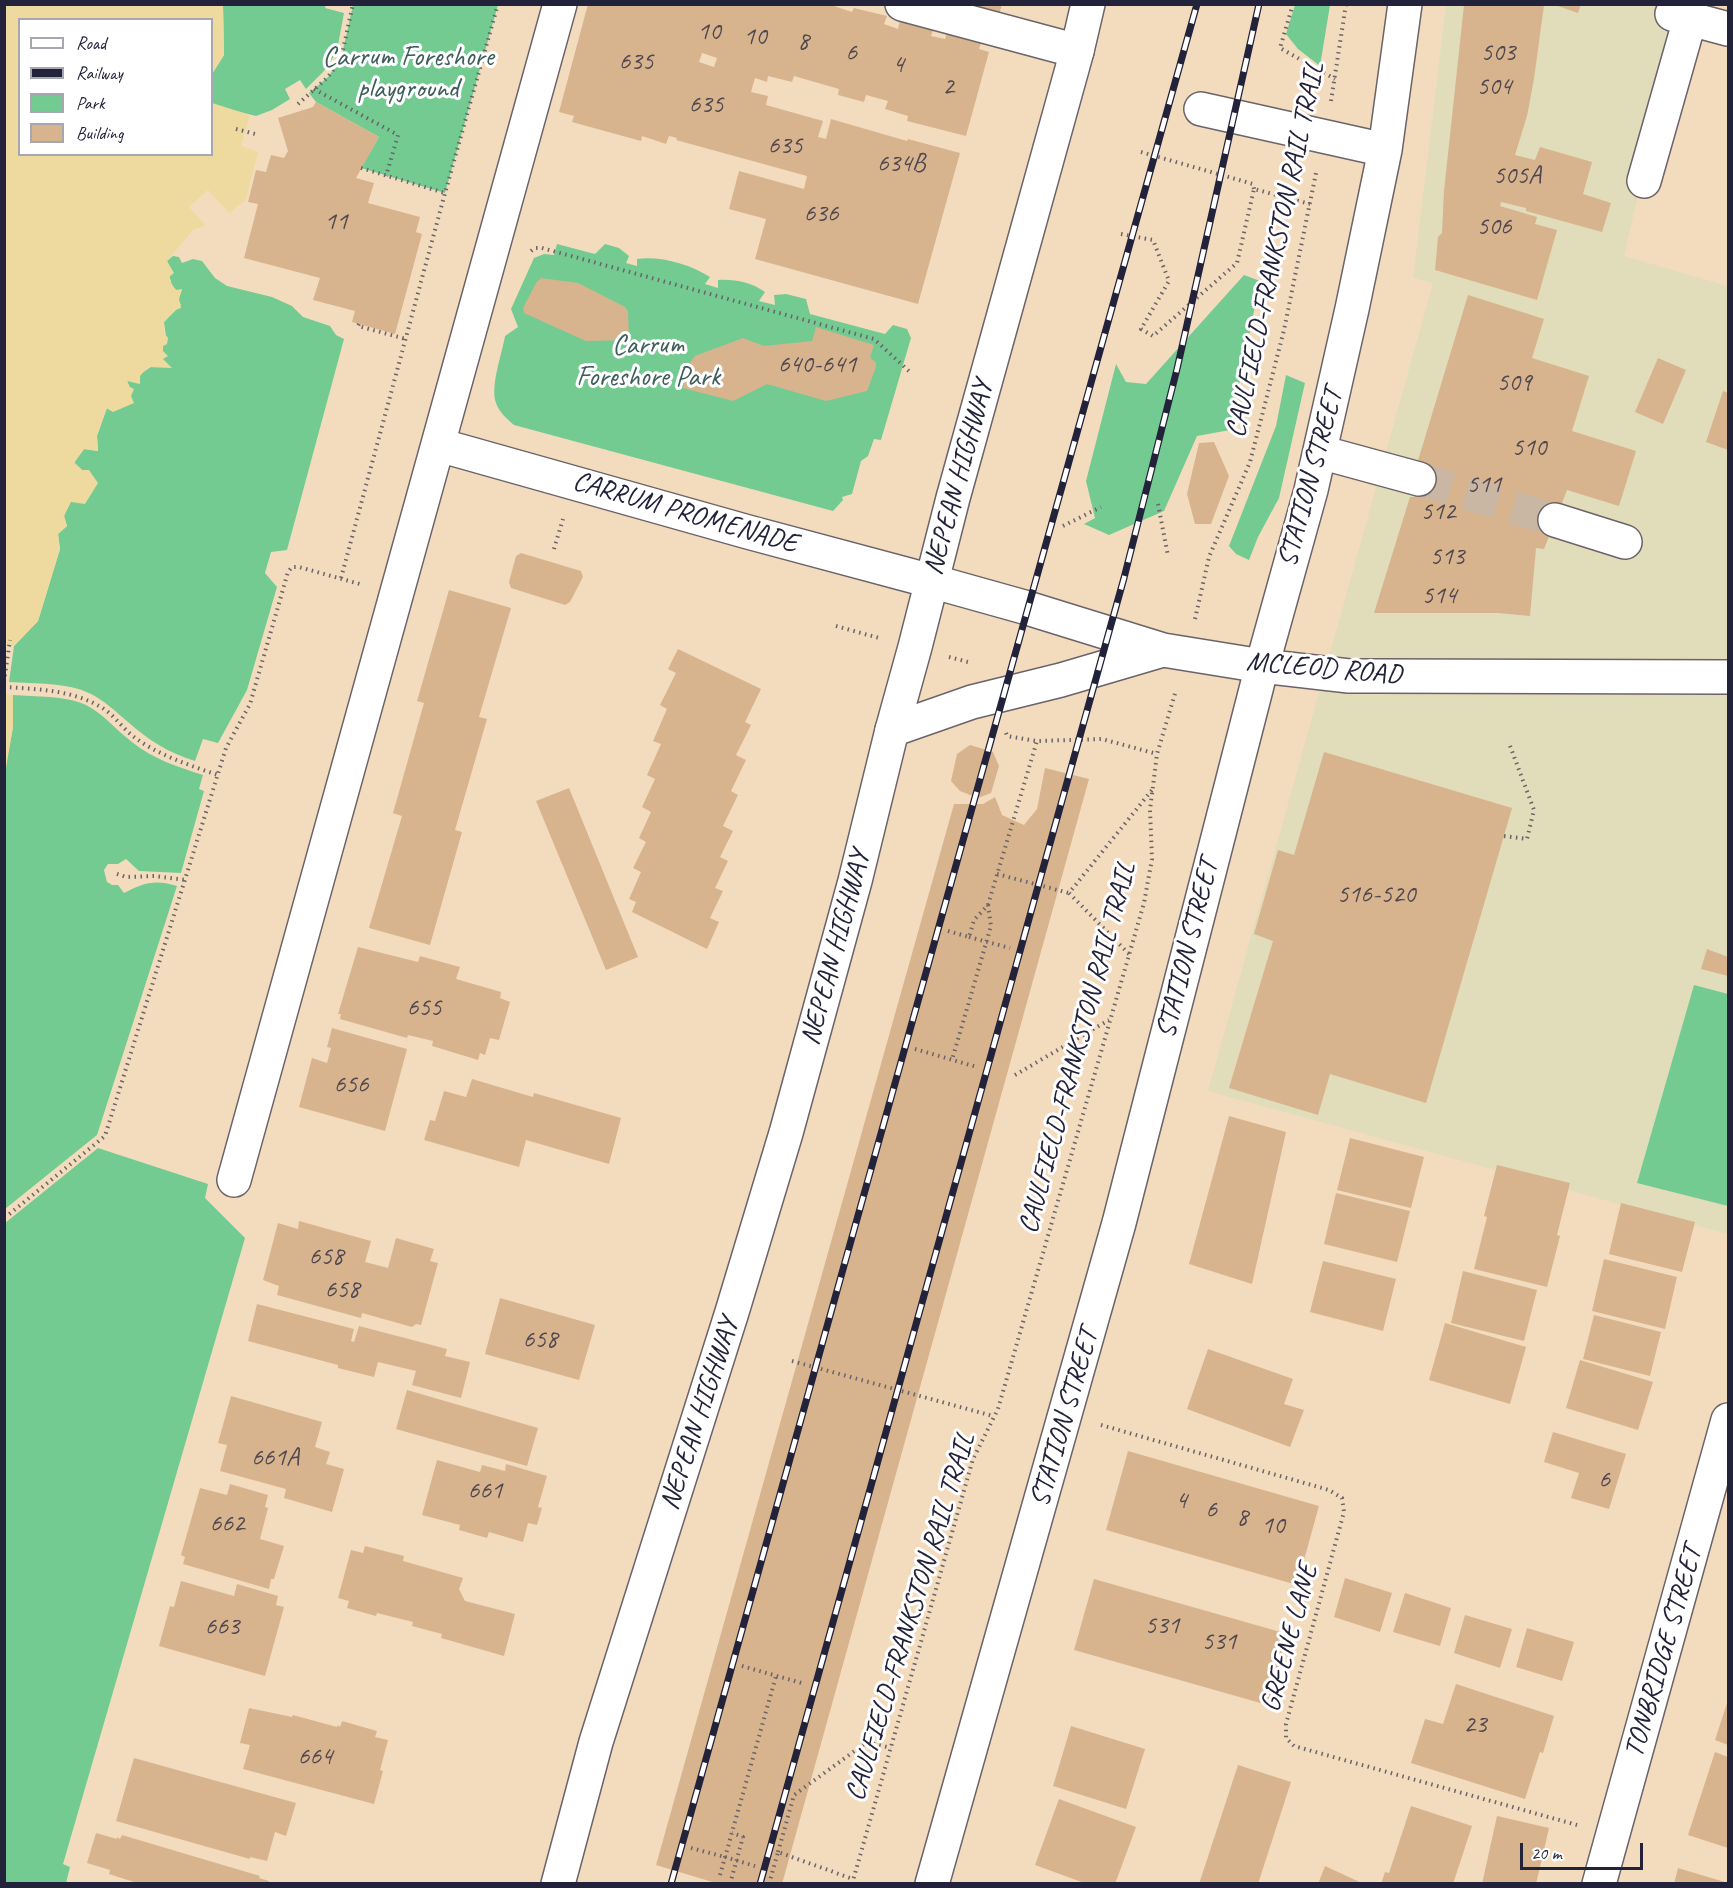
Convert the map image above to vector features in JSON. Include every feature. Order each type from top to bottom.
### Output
[{"type":"main road","points":[[234,1180],[398,596],[560,4]]},
{"type":"main road","points":[[902,4],[1077,51]]},
{"type":"main road","name":"NEPEAN HIGHWAY","points":[[558,1884],[596,1742],[786,1133],[855,881],[931,581],[1088,4]]},
{"type":"main road","name":"STATION STREET","points":[[932,1884],[1119,1223],[1262,666],[1320,452],[1353,309],[1385,150],[1405,4]]},
{"type":"main road","points":[[1644,181],[1681,16],[1728,29]]},
{"type":"main road","points":[[1201,109],[1385,150]]},
{"type":"main road","name":"CARRUM PROMENADE","points":[[439,445],[931,581]]},
{"type":"main road","points":[[1320,452],[1419,479]]},
{"type":"main road","points":[[1555,520],[1624,542]]},
{"type":"main road","name":"MCLEOD ROAD","points":[[931,581],[1174,652],[1262,666],[1377,676],[1728,677]]},
{"type":"main road","points":[[892,730],[972,702],[1174,652]]},
{"type":"main road","name":"TONBRIDGE STREET","points":[[1599,1884],[1728,1420]]},
{"type":"path","points":[[298,104],[328,77],[341,58],[353,4]]},
{"type":"path","points":[[340,578],[498,4]]},
{"type":"path","points":[[1293,4],[1280,48],[1335,80]]},
{"type":"path","name":"CAULFIELD-FRANKSTON RAIL TRAIL","points":[[853,1881],[973,1459],[1001,1398],[1144,903],[1152,859],[1150,810],[1152,790],[1174,652],[1200,601],[1209,557],[1250,462],[1284,330],[1335,80],[1346,4]]},
{"type":"path","points":[[314,89],[398,135],[386,176]]},
{"type":"path","points":[[236,129],[259,135]]},
{"type":"path","points":[[1121,234],[1153,240],[1169,281],[1141,329],[1153,336],[1237,263],[1254,189],[1253,184],[1141,152]]},
{"type":"path","points":[[361,168],[445,193]]},
{"type":"path","points":[[1254,189],[1310,204]]},
{"type":"path","points":[[529,253],[535,248],[542,248],[874,339],[910,372]]},
{"type":"path","points":[[359,324],[358,326],[406,339]]},
{"type":"path","points":[[1158,504],[1168,556]]},
{"type":"path","points":[[1063,526],[1101,507]]},
{"type":"path","points":[[4,1216],[7,1216],[105,1136],[218,775],[232,737],[250,704],[288,572],[292,567],[299,567],[398,596]]},
{"type":"path","points":[[4,682],[10,640]]},
{"type":"path","points":[[4,687],[36,689],[79,696],[102,707],[133,736],[152,749],[186,765],[218,775]]},
{"type":"path","points":[[1007,736],[1037,741],[1102,739],[1157,754]]},
{"type":"path","points":[[952,1060],[991,926],[988,905],[1037,741]]},
{"type":"path","points":[[1504,836],[1527,839],[1534,810],[1509,742]]},
{"type":"path","points":[[1069,893],[1152,790]]},
{"type":"path","points":[[117,874],[126,877],[154,876],[186,880]]},
{"type":"path","points":[[997,874],[1069,893],[1129,954]]},
{"type":"path","points":[[969,937],[974,921],[988,905]]},
{"type":"path","points":[[948,932],[1010,948]]},
{"type":"path","points":[[1015,1075],[1109,1020]]},
{"type":"path","points":[[915,1049],[978,1067]]},
{"type":"path","points":[[792,1361],[993,1416]]},
{"type":"path","name":"GREENE LANE","points":[[1066,1414],[1329,1490],[1342,1498],[1344,1512],[1286,1724],[1286,1738],[1294,1746],[1612,1835]]},
{"type":"path","points":[[742,1666],[805,1684]]},
{"type":"path","points":[[725,1857],[720,1875],[776,1676]]},
{"type":"path","points":[[769,1884],[794,1795],[867,1742],[891,1748]]},
{"type":"path","points":[[730,1884],[743,1837],[732,1833]]},
{"type":"path","points":[[691,1848],[755,1866]]},
{"type":"path","points":[[778,1852],[853,1881]]},
{"type":"shaded area","points":[[1446,5],[1682,5],[1624,256],[1728,286],[1728,1234],[1208,1091],[1433,283],[1413,278]]},
{"type":"green space","points":[[223,5],[326,5],[325,8],[344,13],[338,45],[330,53],[334,56],[324,71],[306,89],[300,80],[285,89],[290,99],[256,116],[213,105],[213,72],[224,55]]},
{"type":"green space","name":"Carrum Foreshore playground","points":[[353,5],[498,5],[445,193],[361,168],[379,137],[316,102],[309,93],[328,77],[341,59]]},
{"type":"green space","points":[[1295,5],[1330,5],[1320,66],[1298,49],[1286,34]]},
{"type":"green space","name":"Carrum Foreshore Park","points":[[557,244],[595,254],[605,244],[619,248],[629,256],[626,263],[637,266],[637,259],[665,260],[702,272],[710,277],[705,284],[718,288],[718,280],[748,284],[765,292],[759,301],[775,305],[774,295],[786,294],[806,299],[810,314],[885,334],[893,325],[907,329],[911,338],[881,440],[874,439],[868,456],[861,461],[852,494],[842,497],[843,500],[833,511],[514,425],[499,409],[494,388],[505,336],[518,327],[511,309],[534,258],[544,254],[554,255]]},
{"type":"green space","points":[[173,256],[179,257],[182,263],[193,259],[202,261],[215,278],[227,286],[272,297],[292,306],[303,317],[330,326],[336,335],[344,339],[287,550],[271,552],[265,573],[277,587],[247,690],[218,743],[203,739],[195,761],[176,754],[151,740],[106,703],[82,690],[61,685],[9,682],[14,646],[38,621],[60,549],[58,534],[67,526],[64,516],[82,470],[74,463],[84,449],[98,451],[97,436],[107,408],[131,396],[127,380],[163,359],[163,345],[167,344],[164,322],[181,305],[178,299],[182,290],[176,290],[171,283],[167,261]]},
{"type":"green space","points":[[1244,275],[1260,281],[1230,430],[1197,436],[1164,511],[1109,535],[1084,524],[1095,518],[1086,481],[1116,364],[1126,382],[1146,384]]},
{"type":"green space","points":[[1286,375],[1305,383],[1279,498],[1258,537],[1249,560],[1236,554],[1229,546],[1276,426]]},
{"type":"green space","points":[[13,695],[59,698],[86,705],[148,753],[175,766],[203,775],[199,789],[204,791],[181,873],[139,871],[126,859],[118,864],[108,864],[104,870],[107,882],[118,885],[124,893],[149,883],[177,886],[97,1135],[5,1209],[4,774],[13,727]]},
{"type":"green space","points":[[1694,985],[1728,994],[1728,1206],[1637,1183]]},
{"type":"green space","points":[[98,1148],[208,1184],[205,1198],[245,1238],[63,1864],[70,1867],[66,1883],[5,1883],[5,1223]]},
{"type":"sand","points":[[4,5],[223,5],[224,55],[213,72],[213,18],[18,18],[18,156],[213,156],[213,103],[250,115],[241,146],[258,152],[245,202],[229,213],[208,190],[189,207],[206,226],[194,229],[167,261],[174,273],[169,277],[171,284],[176,290],[182,289],[179,299],[181,308],[175,310],[164,322],[164,333],[168,338],[163,351],[168,356],[163,359],[172,368],[148,367],[140,376],[140,384],[127,381],[134,389],[131,396],[134,403],[113,412],[106,408],[97,436],[98,451],[84,449],[74,462],[82,470],[89,470],[98,483],[85,504],[71,502],[64,516],[67,526],[58,534],[60,549],[38,621],[14,646],[4,645]]},
{"type":"sand","points":[[5,694],[13,695],[13,727],[5,774]]},
{"type":"building","points":[[588,4],[828,4],[852,12],[854,8],[887,16],[884,24],[898,29],[900,20],[933,30],[931,36],[945,39],[947,33],[981,43],[979,49],[989,52],[966,136],[907,121],[908,116],[885,109],[888,101],[866,95],[864,102],[838,95],[839,89],[794,76],[792,82],[768,76],[767,82],[755,78],[751,92],[768,96],[766,105],[823,121],[818,137],[826,139],[831,119],[907,141],[908,139],[960,153],[918,304],[755,259],[766,219],[729,209],[739,171],[804,189],[807,176],[676,140],[677,138],[669,136],[666,144],[642,136],[641,141],[572,122],[574,116],[559,112]],"holes":[[[702,53],[717,58],[714,67],[699,62]]]},
{"type":"building","points":[[948,4],[1002,4],[998,19]]},
{"type":"building","points":[[1552,4],[1581,4],[1578,13]]},
{"type":"building","points":[[1464,5],[1544,5],[1527,116],[1515,155],[1535,160],[1540,147],[1592,162],[1583,194],[1611,203],[1602,232],[1501,202],[1500,206],[1537,217],[1535,224],[1557,230],[1537,300],[1435,270],[1438,237],[1442,233],[1444,191]]},
{"type":"building","points":[[316,102],[379,137],[356,178],[374,183],[368,203],[420,217],[416,232],[422,234],[395,334],[352,322],[355,311],[313,300],[320,278],[244,258],[258,204],[248,202],[256,170],[266,172],[271,155],[284,158],[288,151],[278,118],[313,107]]},
{"type":"building","points":[[541,278],[578,283],[625,307],[628,311],[629,340],[586,341],[524,313],[523,308]]},
{"type":"building","points":[[1468,295],[1544,319],[1532,358],[1589,376],[1572,431],[1636,451],[1619,506],[1567,490],[1544,549],[1536,548],[1530,616],[1498,613],[1374,613],[1410,497],[1414,497],[1419,479],[1417,464]]},
{"type":"building","points":[[816,327],[874,345],[870,357],[876,363],[876,367],[867,391],[826,401],[767,384],[733,401],[683,388],[690,363],[695,356],[743,338],[764,346],[812,341]]},
{"type":"building","points":[[1658,358],[1686,370],[1663,424],[1635,412]]},
{"type":"building","points":[[1723,391],[1728,393],[1728,450],[1706,442]]},
{"type":"building","points":[[1214,442],[1229,476],[1211,524],[1195,524],[1187,494],[1199,443]]},
{"type":"building","points":[[521,553],[581,571],[583,577],[570,602],[565,605],[511,588],[509,582],[516,556]]},
{"type":"building","points":[[449,590],[511,608],[479,717],[487,719],[455,830],[462,832],[430,945],[369,928],[402,816],[393,813],[424,703],[417,701]]},
{"type":"building","points":[[678,649],[761,689],[745,722],[751,725],[736,755],[746,760],[731,791],[738,795],[723,826],[733,831],[720,857],[728,861],[715,888],[723,891],[710,918],[719,922],[707,949],[632,912],[636,902],[629,899],[641,872],[633,868],[646,842],[639,838],[651,812],[642,807],[655,779],[647,775],[661,744],[653,741],[667,709],[660,705],[676,673],[668,669]]},
{"type":"building","points":[[970,745],[993,752],[999,766],[991,793],[978,798],[960,791],[951,781],[957,754]]},
{"type":"building","points":[[1324,752],[1512,808],[1426,1103],[1330,1074],[1318,1115],[1229,1088],[1273,941],[1254,934],[1278,850],[1294,855]]},
{"type":"building","points":[[1045,768],[1089,779],[782,1884],[719,1884],[656,1865],[954,804],[983,804],[995,797],[1002,815],[1024,825],[1037,809]]},
{"type":"building","points":[[569,788],[638,957],[606,970],[536,801]]},
{"type":"building","points":[[358,947],[418,962],[420,956],[460,967],[456,979],[501,992],[500,998],[510,1002],[499,1040],[490,1038],[485,1055],[480,1053],[478,1060],[432,1046],[433,1041],[408,1035],[407,1038],[340,1019],[341,1014],[338,1014]]},
{"type":"building","points":[[1707,949],[1728,957],[1728,976],[1701,969]]},
{"type":"building","points":[[332,1028],[407,1049],[385,1131],[299,1107],[312,1058],[327,1063],[331,1048],[327,1047]]},
{"type":"building","points":[[472,1079],[533,1097],[534,1093],[621,1118],[609,1164],[526,1140],[519,1167],[424,1140],[430,1120],[435,1121],[444,1091],[466,1097]]},
{"type":"building","points":[[1229,1116],[1286,1132],[1252,1284],[1189,1264]]},
{"type":"building","points":[[1350,1138],[1424,1157],[1411,1208],[1337,1190]]},
{"type":"building","points":[[1497,1165],[1570,1183],[1547,1287],[1474,1269]]},
{"type":"building","points":[[1336,1193],[1410,1211],[1397,1262],[1324,1244]]},
{"type":"building","points":[[1621,1203],[1695,1222],[1682,1272],[1609,1254]]},
{"type":"building","points":[[299,1221],[371,1241],[365,1262],[388,1268],[396,1238],[434,1249],[430,1261],[438,1263],[421,1325],[416,1324],[412,1327],[362,1313],[361,1318],[277,1295],[279,1286],[263,1280],[278,1223],[298,1229]]},
{"type":"building","points":[[1604,1259],[1677,1277],[1665,1329],[1592,1311]]},
{"type":"building","points":[[1323,1261],[1396,1279],[1383,1331],[1310,1312]]},
{"type":"building","points":[[1463,1271],[1537,1290],[1524,1341],[1451,1323]]},
{"type":"building","points":[[500,1298],[595,1325],[579,1380],[485,1354]]},
{"type":"building","points":[[257,1304],[354,1329],[351,1341],[354,1342],[359,1326],[447,1349],[445,1356],[470,1362],[461,1398],[412,1385],[416,1371],[378,1362],[374,1377],[248,1341]]},
{"type":"building","points":[[1594,1315],[1661,1332],[1650,1376],[1583,1359]]},
{"type":"building","points":[[1445,1323],[1526,1347],[1510,1404],[1429,1380]]},
{"type":"building","points":[[1208,1349],[1293,1379],[1284,1404],[1304,1410],[1290,1447],[1187,1409]]},
{"type":"building","points":[[1580,1360],[1653,1382],[1638,1430],[1566,1408]]},
{"type":"building","points":[[407,1390],[538,1428],[527,1466],[396,1429]]},
{"type":"building","points":[[231,1396],[322,1422],[315,1447],[330,1452],[326,1464],[344,1469],[332,1512],[284,1498],[286,1489],[220,1471],[227,1445],[218,1443]]},
{"type":"building","points":[[1553,1432],[1626,1454],[1609,1509],[1571,1498],[1579,1473],[1544,1462]]},
{"type":"building","points":[[1128,1451],[1319,1506],[1297,1585],[1106,1530]]},
{"type":"building","points":[[437,1460],[480,1472],[482,1465],[505,1471],[506,1464],[547,1476],[538,1507],[542,1508],[537,1525],[528,1523],[523,1542],[489,1532],[487,1538],[459,1530],[460,1525],[422,1515]]},
{"type":"building","points":[[230,1484],[268,1495],[265,1507],[268,1508],[260,1539],[284,1546],[269,1589],[183,1564],[185,1557],[181,1555],[200,1488],[227,1495]]},
{"type":"building","points":[[365,1546],[404,1556],[403,1561],[463,1578],[459,1589],[465,1601],[515,1614],[504,1656],[441,1638],[442,1634],[412,1626],[413,1622],[377,1613],[376,1616],[347,1608],[349,1601],[338,1598],[351,1550],[363,1553]]},
{"type":"building","points":[[1345,1578],[1392,1593],[1380,1632],[1334,1617]]},
{"type":"building","points":[[1094,1579],[1291,1635],[1271,1706],[1074,1650]]},
{"type":"building","points":[[181,1581],[234,1596],[237,1584],[278,1596],[276,1605],[284,1607],[265,1676],[159,1646],[170,1606],[174,1607]]},
{"type":"building","points":[[1405,1593],[1451,1608],[1440,1646],[1393,1632]]},
{"type":"building","points":[[1465,1615],[1512,1629],[1500,1668],[1454,1653]]},
{"type":"building","points":[[1527,1628],[1574,1642],[1562,1681],[1516,1667]]},
{"type":"building","points":[[1456,1684],[1554,1716],[1543,1753],[1540,1752],[1525,1799],[1411,1763],[1425,1719],[1443,1724]]},
{"type":"building","points":[[1728,1700],[1728,1745],[1715,1740]]},
{"type":"building","points":[[249,1708],[292,1717],[293,1715],[337,1727],[338,1725],[340,1727],[342,1721],[377,1731],[375,1737],[388,1740],[374,1804],[243,1769],[250,1745],[240,1743]]},
{"type":"building","points":[[1071,1726],[1145,1749],[1126,1809],[1053,1786]]},
{"type":"building","points":[[1715,1752],[1728,1757],[1728,1848],[1688,1835]]},
{"type":"building","points":[[134,1758],[296,1803],[286,1836],[275,1832],[267,1861],[250,1857],[250,1859],[116,1821]]},
{"type":"building","points":[[1238,1765],[1291,1782],[1258,1884],[1199,1884]]},
{"type":"building","points":[[1059,1799],[1136,1827],[1115,1884],[1087,1884],[1035,1865]]},
{"type":"building","points":[[1411,1806],[1472,1826],[1453,1884],[1381,1884],[1385,1872],[1389,1873]]},
{"type":"building","points":[[1497,1816],[1549,1828],[1536,1884],[1482,1884]]},
{"type":"building","points":[[96,1833],[117,1839],[117,1837],[120,1839],[122,1835],[260,1876],[259,1878],[269,1881],[268,1884],[140,1884],[109,1874],[110,1870],[87,1863]]},
{"type":"building","points":[[1325,1866],[1364,1884],[1318,1884]]},
{"type":"building","points":[[1678,1868],[1728,1883],[1728,1884],[1674,1884]]},
{"type":"tunnel","points":[[1419,479],[1555,520]]},
{"type":"railway","points":[[671,1884],[1197,4]]},
{"type":"railway","points":[[760,1884],[1124,578],[1177,369],[1259,4]]}]
